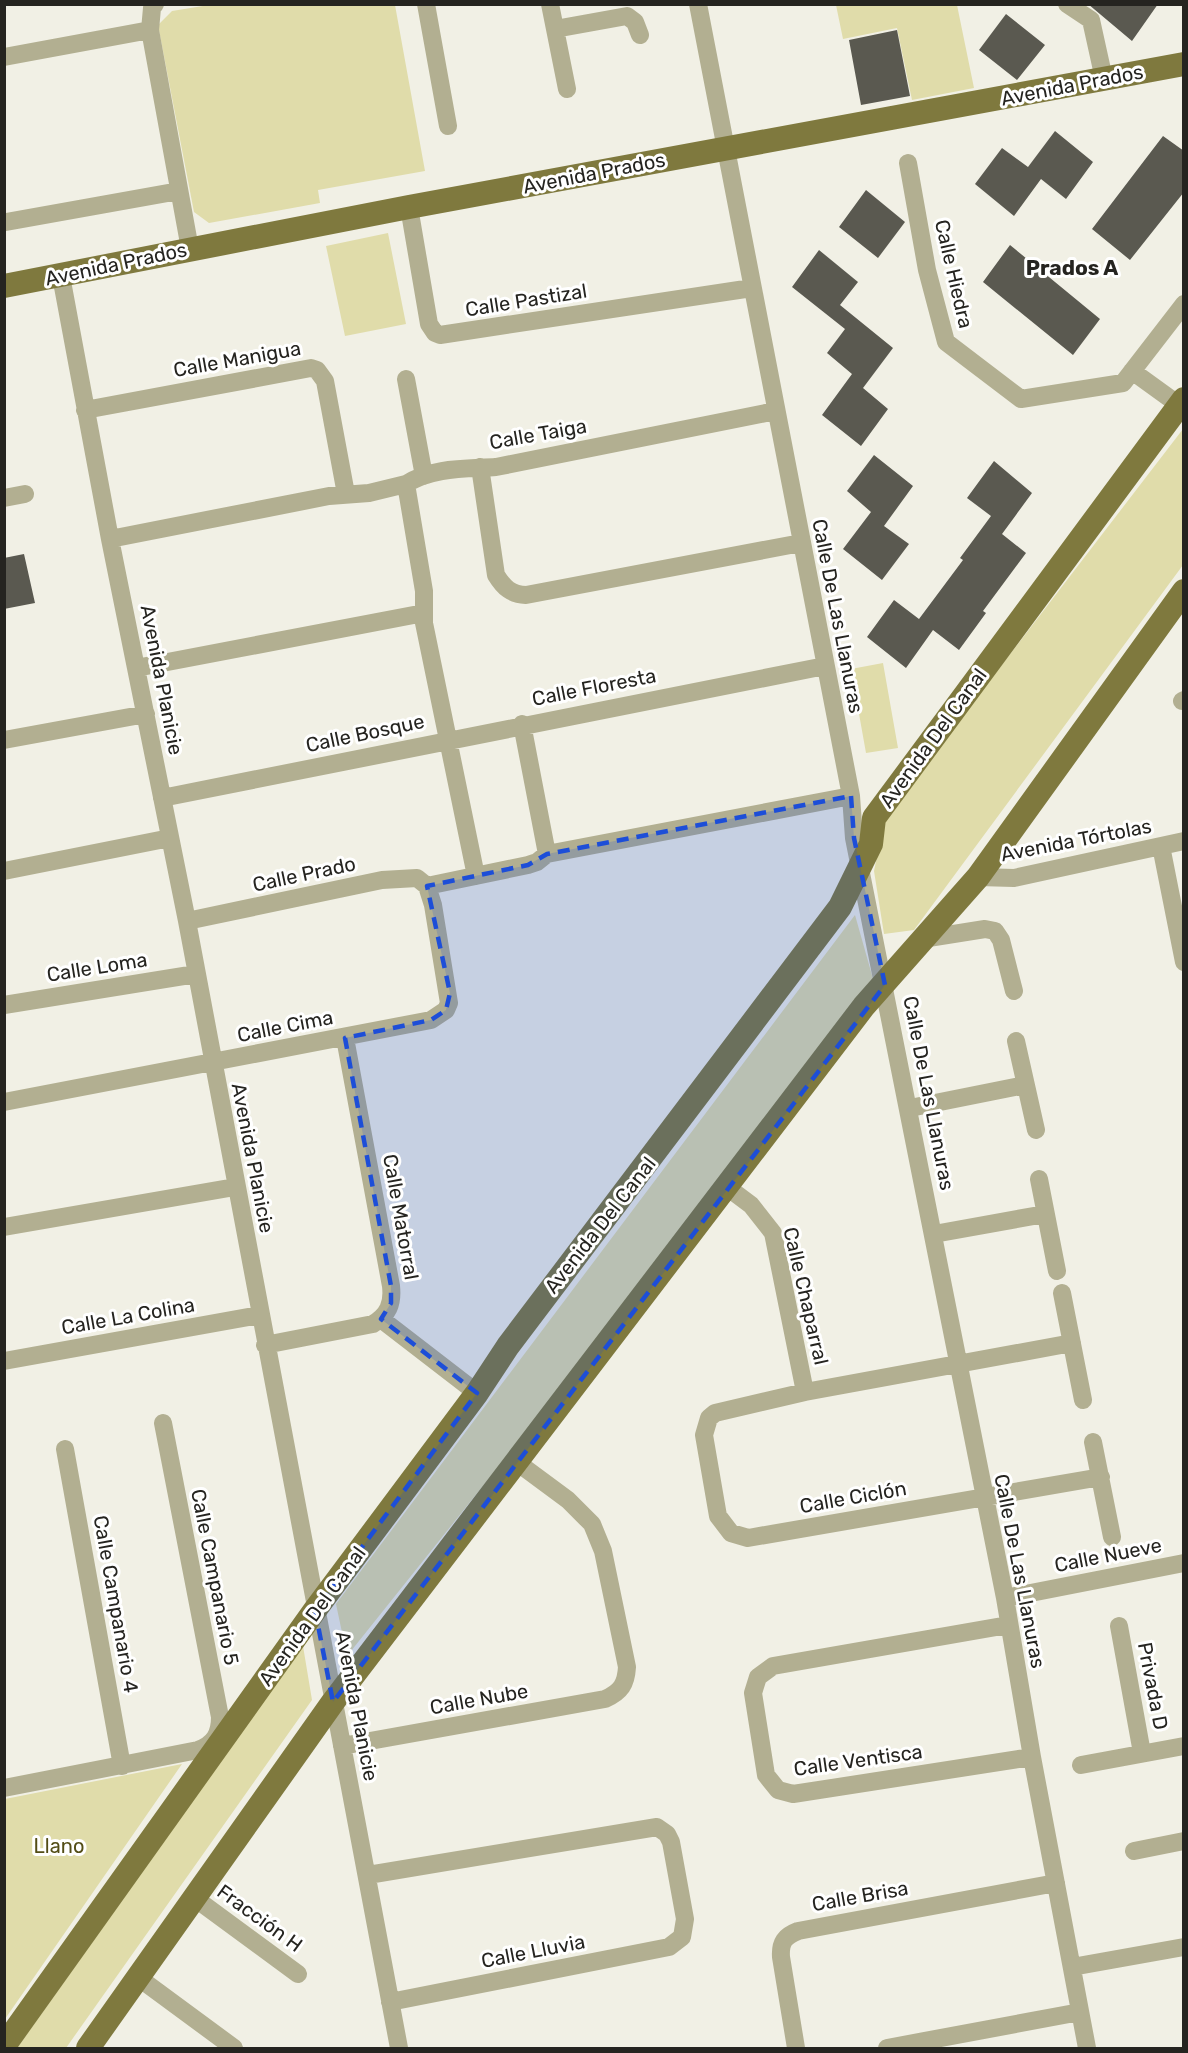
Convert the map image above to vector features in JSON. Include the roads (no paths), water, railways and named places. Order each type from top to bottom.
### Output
[{"type":"main road","name":"Avenida Prados","points":[[4,286],[409,207],[1184,64]]},
{"type":"main road","name":"Avenida Del Canal","points":[[4,2046],[315,1610],[477,1393],[536,1309],[840,907],[861,870],[871,844],[874,818],[1181,402]]},
{"type":"main road","points":[[88,2049],[333,1702],[518,1463],[864,1006],[885,985],[922,939],[978,877],[1184,591]]},
{"type":"street","points":[[155,4],[152,8],[150,30],[190,249]]},
{"type":"street","points":[[426,4],[448,126]]},
{"type":"street","points":[[550,4],[567,89]]},
{"type":"street","name":"Calle De Las Llanuras","points":[[698,4],[851,796],[854,838],[910,1108],[1005,1598],[1008,1625],[1087,2049]]},
{"type":"street","points":[[1067,4],[1091,20],[1104,79]]},
{"type":"street","points":[[555,29],[627,16],[636,22],[640,35]]},
{"type":"street","points":[[4,57],[150,30]]},
{"type":"street","name":"Calle Hiedra","points":[[908,163],[927,270],[946,342],[1022,399],[1124,383],[1132,371]]},
{"type":"street","points":[[6,222],[178,191]]},
{"type":"street","name":"Calle Pastizal","points":[[409,207],[429,324],[440,335],[752,288]]},
{"type":"street","name":"Avenida Planicie","points":[[62,276],[85,410],[186,921],[315,1610],[368,1875],[399,2049]]},
{"type":"street","points":[[1181,402],[1132,371],[1184,304]]},
{"type":"street","name":"Calle Manigua","points":[[85,410],[304,368],[317,370],[325,381],[346,494]]},
{"type":"street","points":[[406,379],[424,476]]},
{"type":"street","name":"Calle Taiga","points":[[776,411],[496,467],[480,467],[496,575],[501,584],[516,594],[526,595],[801,543]]},
{"type":"street","points":[[110,539],[346,494],[369,493],[462,467],[480,467]]},
{"type":"street","name":"Calle Bosque","points":[[162,798],[446,739],[424,613],[424,591],[406,484]]},
{"type":"street","points":[[4,498],[25,494]]},
{"type":"street","points":[[136,668],[424,613]]},
{"type":"street","name":"Calle Floresta","points":[[547,854],[522,724],[825,666]]},
{"type":"street","points":[[4,740],[146,714]]},
{"type":"street","points":[[476,876],[446,739],[522,724]]},
{"type":"street","points":[[428,886],[537,862],[547,854],[851,796]]},
{"type":"street","points":[[4,872],[170,838]]},
{"type":"street","name":"Avenida Tórtolas","points":[[978,877],[1014,878],[1184,841]]},
{"type":"street","points":[[1161,846],[1184,962]]},
{"type":"street","name":"Calle Prado","points":[[186,921],[382,880],[417,878],[428,886]]},
{"type":"street","name":"Calle Cima","points":[[4,1102],[212,1064],[430,1020],[446,1010],[450,993],[428,886]]},
{"type":"street","points":[[922,939],[985,929],[995,931],[1001,940],[1014,991]]},
{"type":"street","name":"Calle Loma","points":[[4,1005],[196,974]]},
{"type":"street","name":"Calle Matorral","points":[[345,1038],[391,1286],[391,1303],[381,1319]]},
{"type":"street","points":[[1016,1041],[1036,1130]]},
{"type":"street","points":[[910,1108],[1025,1084]]},
{"type":"street","points":[[1039,1179],[1057,1271]]},
{"type":"street","points":[[4,1227],[235,1187]]},
{"type":"street","name":"Calle Chaparral","points":[[727,1187],[751,1205],[773,1233],[805,1392],[724,1410],[708,1418],[704,1435],[718,1516],[731,1533]]},
{"type":"street","points":[[934,1234],[1045,1214]]},
{"type":"street","points":[[1062,1293],[1083,1400]]},
{"type":"street","name":"Calle La Colina","points":[[4,1361],[260,1315]]},
{"type":"street","points":[[265,1345],[365,1326],[381,1319],[477,1393]]},
{"type":"street","points":[[805,1392],[1072,1342]]},
{"type":"street","name":"Calle Campanario 5","points":[[122,1766],[198,1750],[216,1738],[220,1728],[220,1717],[163,1424]]},
{"type":"street","points":[[1094,1442],[1112,1537]]},
{"type":"street","name":"Calle Campanario 4","points":[[65,1449],[122,1766]]},
{"type":"street","name":"Calle Nube","points":[[342,1746],[605,1699],[621,1690],[626,1679],[627,1667],[598,1536],[583,1513],[518,1463]]},
{"type":"street","name":"Calle Ciclón","points":[[731,1533],[748,1538],[1101,1477]]},
{"type":"street","name":"Calle Nueve","points":[[1005,1598],[1184,1563]]},
{"type":"street","name":"Calle Ventisca","points":[[1008,1625],[773,1666],[764,1671],[758,1677],[753,1693],[766,1775],[778,1790],[793,1794],[1032,1757]]},
{"type":"street","name":"Privada D","points":[[1119,1626],[1143,1753]]},
{"type":"street","points":[[1081,1765],[1184,1746]]},
{"type":"street","points":[[4,1788],[122,1766]]},
{"type":"street","name":"Calle Lluvia","points":[[368,1875],[650,1826],[667,1834],[673,1853],[685,1919],[682,1937],[669,1947],[390,2002]]},
{"type":"street","points":[[1134,1851],[1184,1841]]},
{"type":"street","name":"Calle Brisa","points":[[796,2049],[780,1948],[789,1935],[798,1930],[1056,1883]]},
{"type":"street","name":"Fracción H","points":[[196,1899],[298,1974]]},
{"type":"street","points":[[1072,1967],[1184,1947]]},
{"type":"street","points":[[139,1978],[234,2049]]},
{"type":"street","points":[[887,2049],[1080,2012]]},
{"type":"district","name":"Prados A","points":[[1072,268]]},
{"type":"park label","name":"Llano","points":[[59,1846]]}]
